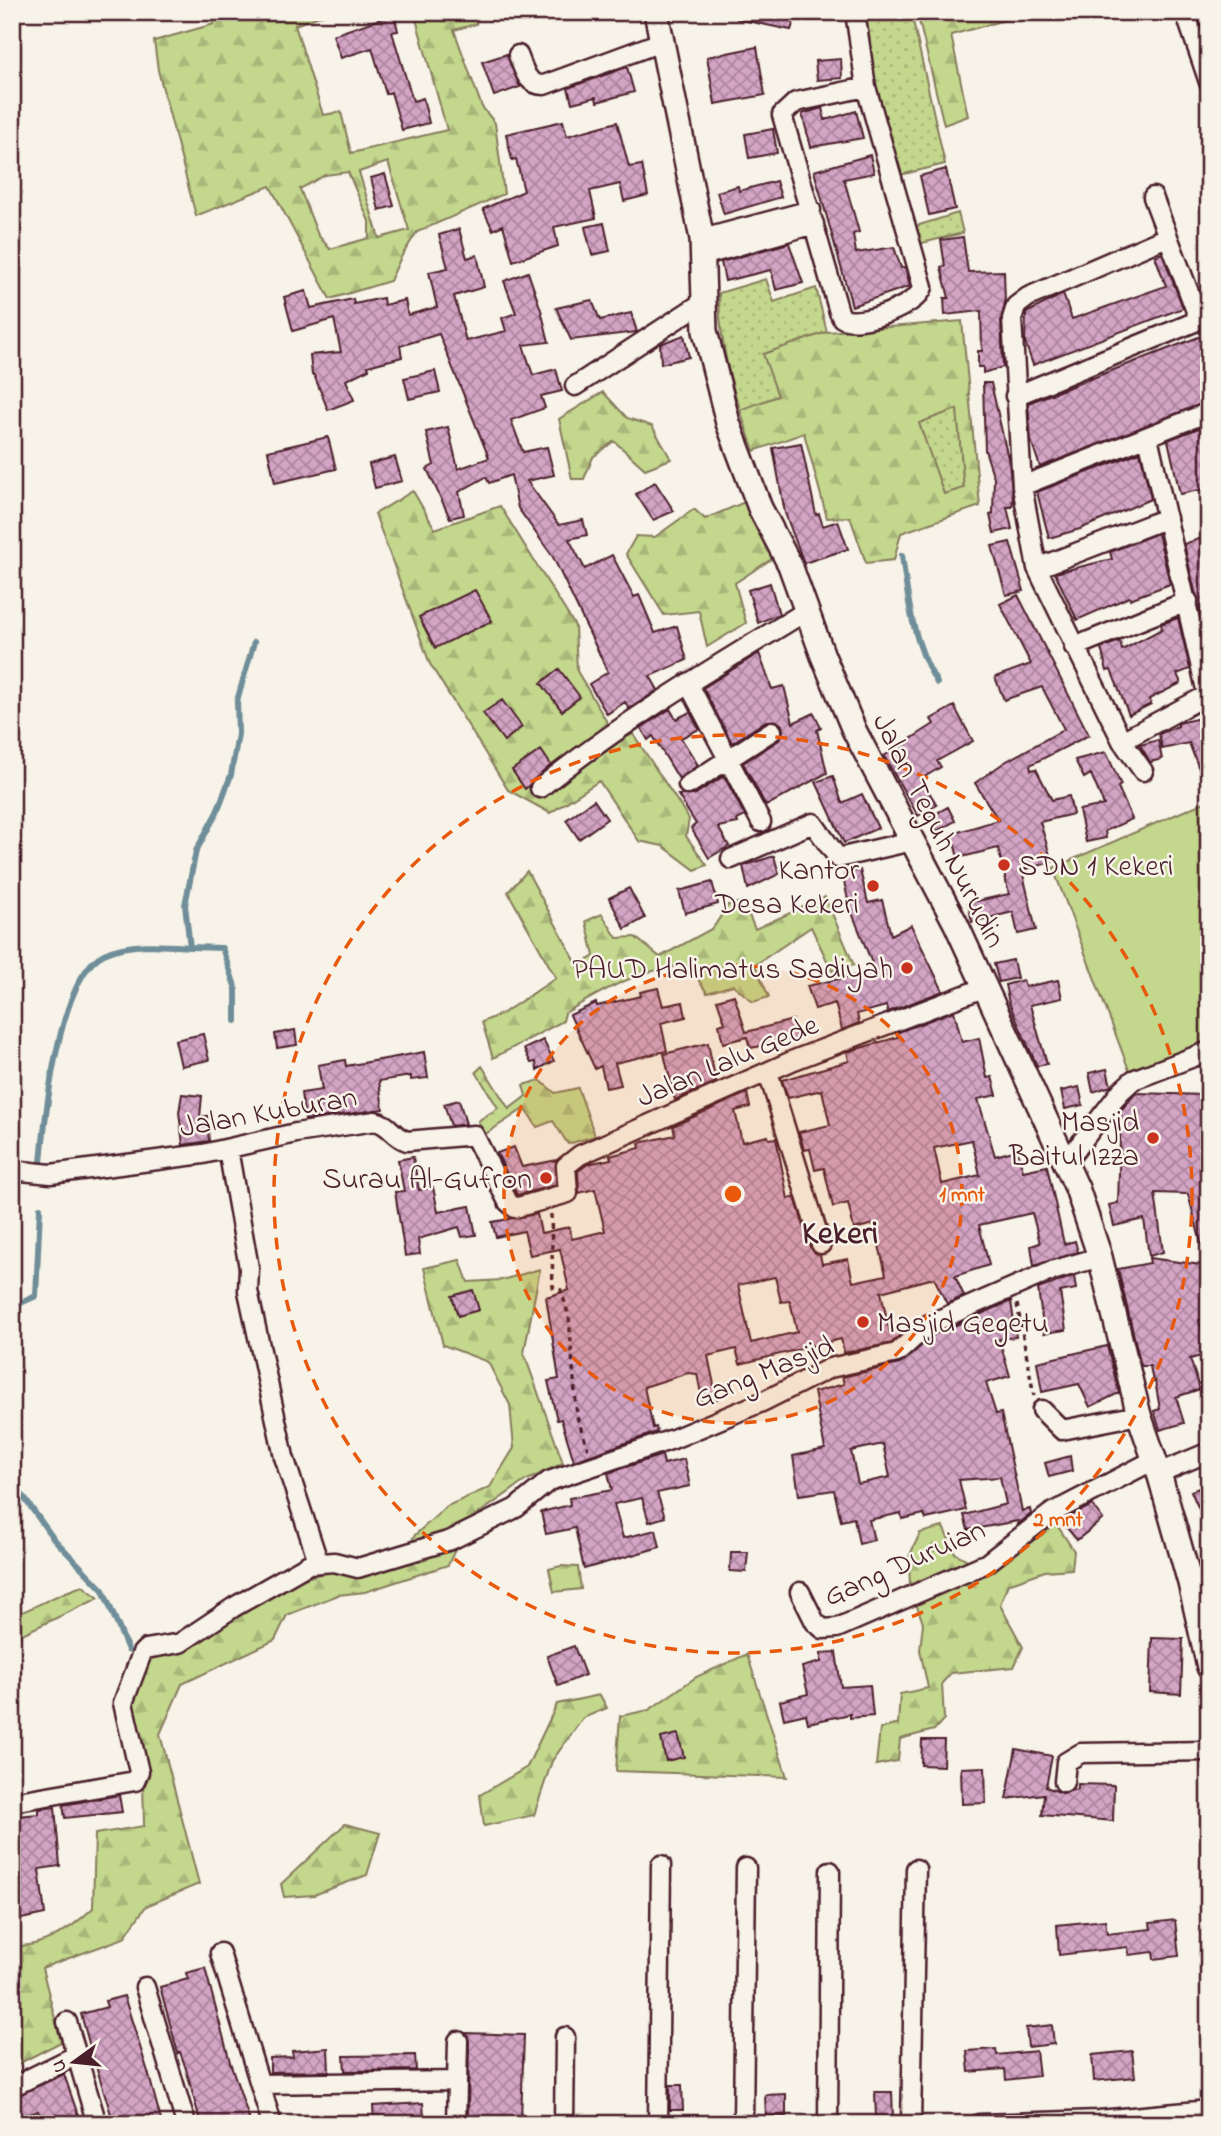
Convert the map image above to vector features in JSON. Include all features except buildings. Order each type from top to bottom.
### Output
[{"type":"street","name":"Jalan Teguh Nurudin","points":[[656,12],[702,248],[703,302],[715,380],[728,423],[760,508],[790,565],[822,656],[854,730],[956,924],[983,988],[1066,1163],[1100,1257],[1139,1415],[1157,1467],[1203,1634],[1209,1667]]},
{"type":"street","points":[[855,12],[866,88],[923,288],[921,295],[904,307],[853,322],[842,318],[782,115],[796,102],[866,88]]},
{"type":"street","points":[[1185,12],[1209,82]]},
{"type":"street","points":[[518,55],[532,83],[544,85],[661,42]]},
{"type":"street","points":[[1015,396],[1204,317],[1167,237],[1153,197]]},
{"type":"street","points":[[702,248],[812,217]]},
{"type":"street","points":[[1143,771],[1122,741],[1037,568],[1022,486],[1012,319],[1016,306],[1028,297],[1167,237]]},
{"type":"street","points":[[575,386],[703,302]]},
{"type":"street","points":[[1022,486],[1209,412]]},
{"type":"street","points":[[1122,741],[1208,694],[1148,437]]},
{"type":"street","points":[[1037,568],[1167,518]]},
{"type":"street","points":[[1074,647],[1188,601]]},
{"type":"street","points":[[540,788],[593,747],[688,683],[808,610]]},
{"type":"street","points":[[688,683],[761,821]]},
{"type":"street","points":[[688,785],[772,731]]},
{"type":"street","points":[[731,859],[813,823],[838,858],[912,841]]},
{"type":"street","name":"Jalan Lalu Gede","points":[[550,1199],[569,1191],[567,1163],[768,1072],[983,988]]},
{"type":"street","points":[[1066,1163],[1121,1091],[1133,1080],[1207,1055]]},
{"type":"street","points":[[768,1072],[821,1244]]},
{"type":"street","name":"Jalan Kuburan","points":[[12,1170],[51,1174],[228,1149],[296,1133],[372,1122],[385,1124],[396,1136],[407,1141],[471,1134],[480,1142],[512,1207],[550,1199]]},
{"type":"street","points":[[12,1802],[135,1781],[139,1772],[123,1703],[142,1653],[146,1649],[180,1643],[294,1571],[318,1561],[278,1435],[247,1291],[249,1268],[228,1149]]},
{"type":"street","name":"Gang Masjid","points":[[318,1561],[358,1568],[420,1552],[489,1523],[516,1507],[549,1481],[596,1467],[762,1402],[830,1368],[897,1353],[907,1347],[924,1326],[1048,1272],[1100,1257]]},
{"type":"street","points":[[1042,1410],[1062,1430],[1139,1415]]},
{"type":"street","points":[[1157,1467],[1209,1452]]},
{"type":"street","name":"Gang Duruian","points":[[800,1592],[815,1622],[822,1629],[837,1628],[987,1563],[1051,1514],[1157,1467]]},
{"type":"street","points":[[1064,1782],[1066,1762],[1081,1753],[1209,1751]]},
{"type":"street","points":[[658,2124],[662,1865]]},
{"type":"street","points":[[743,2124],[746,1868]]},
{"type":"street","points":[[911,2124],[916,1869]]},
{"type":"street","points":[[828,2124],[830,1871]]},
{"type":"street","points":[[220,1953],[272,2124]]},
{"type":"street","points":[[145,1987],[186,2124]]},
{"type":"street","points":[[67,2022],[97,2124]]},
{"type":"street","points":[[564,2124],[565,2037]]},
{"type":"street","points":[[456,2124],[458,2041]]},
{"type":"street","points":[[12,2087],[76,2055]]},
{"type":"street","points":[[260,2084],[457,2081]]},
{"type":"street","points":[[979,2124],[1099,2120],[1209,2110]]},
{"type":"path","points":[[550,1199],[553,1287],[561,1290],[569,1317],[577,1418],[596,1467]]},
{"type":"path","points":[[1013,1286],[1035,1397],[1042,1410]]},
{"type":"green space","points":[[208,12],[330,12],[295,25],[323,115],[341,112],[351,153],[447,130],[414,12],[476,12],[476,24],[454,30],[482,107],[495,123],[504,194],[417,232],[390,281],[330,299],[270,186],[196,216],[158,70],[154,41],[214,24]],"holes":[[[388,162],[409,230],[379,238],[359,172]],[[348,172],[369,221],[369,238],[330,249],[318,235],[300,189],[325,175]]]},
{"type":"green space","points":[[863,12],[911,12],[945,164],[900,175],[875,87]]},
{"type":"green space","points":[[917,12],[1033,12],[951,35],[968,116],[944,125]]},
{"type":"green space","points":[[958,213],[963,233],[918,244],[913,227]]},
{"type":"green space","points":[[766,279],[774,302],[816,288],[827,332],[764,354],[778,396],[740,410],[725,352],[719,293]]},
{"type":"green space","points":[[962,321],[980,506],[901,533],[894,560],[866,563],[850,517],[827,518],[804,433],[754,451],[740,410],[778,396],[763,354],[827,332]],"holes":[[[957,409],[964,488],[944,494],[919,423]]]},
{"type":"green space","points":[[603,392],[627,418],[652,426],[671,459],[645,469],[614,441],[593,457],[584,479],[572,479],[559,419]]},
{"type":"green space","points":[[957,408],[964,488],[944,494],[918,423]]},
{"type":"green space","points":[[413,491],[435,529],[500,506],[575,626],[577,671],[618,741],[633,734],[689,819],[686,836],[707,865],[695,870],[663,846],[639,841],[599,781],[550,813],[508,790],[430,664],[375,514]]},
{"type":"green space","points":[[747,501],[773,558],[735,583],[746,623],[707,647],[699,611],[664,615],[626,554],[636,536],[655,537],[694,509],[705,519]]},
{"type":"green space","points":[[1209,800],[1209,1041],[1129,1070],[1053,868]]},
{"type":"green space","points":[[527,871],[578,966],[594,956],[586,921],[602,914],[617,938],[635,937],[660,957],[713,928],[728,905],[743,902],[755,929],[825,897],[854,965],[832,971],[811,927],[755,965],[769,997],[753,1002],[733,985],[707,993],[689,966],[656,970],[593,996],[565,1013],[563,1021],[493,1058],[482,1022],[503,1013],[556,978],[508,892]]},
{"type":"green space","points":[[482,1066],[509,1109],[526,1096],[523,1085],[540,1080],[555,1093],[578,1088],[595,1136],[568,1144],[553,1121],[537,1127],[525,1108],[484,1135],[478,1121],[498,1108],[476,1072]]},
{"type":"green space","points":[[460,1260],[468,1282],[502,1280],[540,1269],[524,1353],[563,1463],[525,1481],[468,1521],[448,1565],[365,1592],[338,1595],[287,1615],[275,1640],[182,1684],[160,1734],[199,1884],[146,1906],[124,1938],[42,1968],[61,2042],[12,2067],[12,1946],[35,1944],[56,1936],[93,1908],[95,1834],[144,1826],[143,1780],[130,1704],[149,1654],[299,1580],[330,1571],[350,1575],[397,1565],[415,1535],[447,1506],[490,1487],[514,1448],[510,1405],[488,1362],[443,1345],[424,1268]]},
{"type":"green space","points":[[1057,1525],[1074,1551],[1072,1569],[1045,1571],[1008,1584],[1000,1605],[1023,1647],[1014,1667],[951,1673],[942,1683],[944,1719],[934,1730],[900,1739],[898,1761],[876,1765],[880,1729],[898,1724],[900,1694],[928,1688],[920,1650],[923,1623],[910,1587],[909,1557],[920,1533],[943,1527],[955,1553],[991,1573],[1027,1544]]},
{"type":"green space","points":[[561,1566],[578,1567],[581,1589],[554,1592],[549,1569]]},
{"type":"green space","points":[[83,1586],[99,1598],[20,1635],[12,1654],[12,1616]]},
{"type":"green space","points":[[747,1654],[787,1777],[616,1771],[620,1716],[649,1710],[696,1677]]},
{"type":"green space","points":[[600,1695],[607,1708],[583,1718],[552,1761],[534,1815],[484,1826],[480,1795],[527,1767],[557,1704]]},
{"type":"green space","points":[[345,1824],[380,1833],[367,1875],[314,1895],[284,1897],[281,1884]]},
{"type":"waterway","points":[[902,555],[909,606],[917,637],[937,683]]},
{"type":"waterway","points":[[236,1021],[236,989],[222,948],[190,947],[185,905],[196,851],[217,812],[231,775],[238,734],[237,701],[254,642]]},
{"type":"waterway","points":[[41,1162],[57,1049],[65,1017],[76,989],[89,967],[104,954],[124,948],[146,945],[190,947]]},
{"type":"waterway","points":[[12,1303],[23,1302],[36,1296],[40,1208]]},
{"type":"waterway","points":[[12,1481],[53,1538],[103,1590],[128,1650]]},
{"type":"place","name":"SDN 1 Kekeri","points":[[1004,865]]},
{"type":"place","name":"Kantor Desa Kekeri","points":[[873,886]]},
{"type":"place","name":"PAUD Halimatus Sadiyah","points":[[907,968]]},
{"type":"place","name":"Masjid Baitul Izza","points":[[1153,1138]]},
{"type":"place","name":"Surau Al-Gufron","points":[[546,1178]]},
{"type":"place","name":"Masjid Gegetu","points":[[863,1322]]},
{"type":"district","name":"Kekeri","points":[[840,1231]]}]
